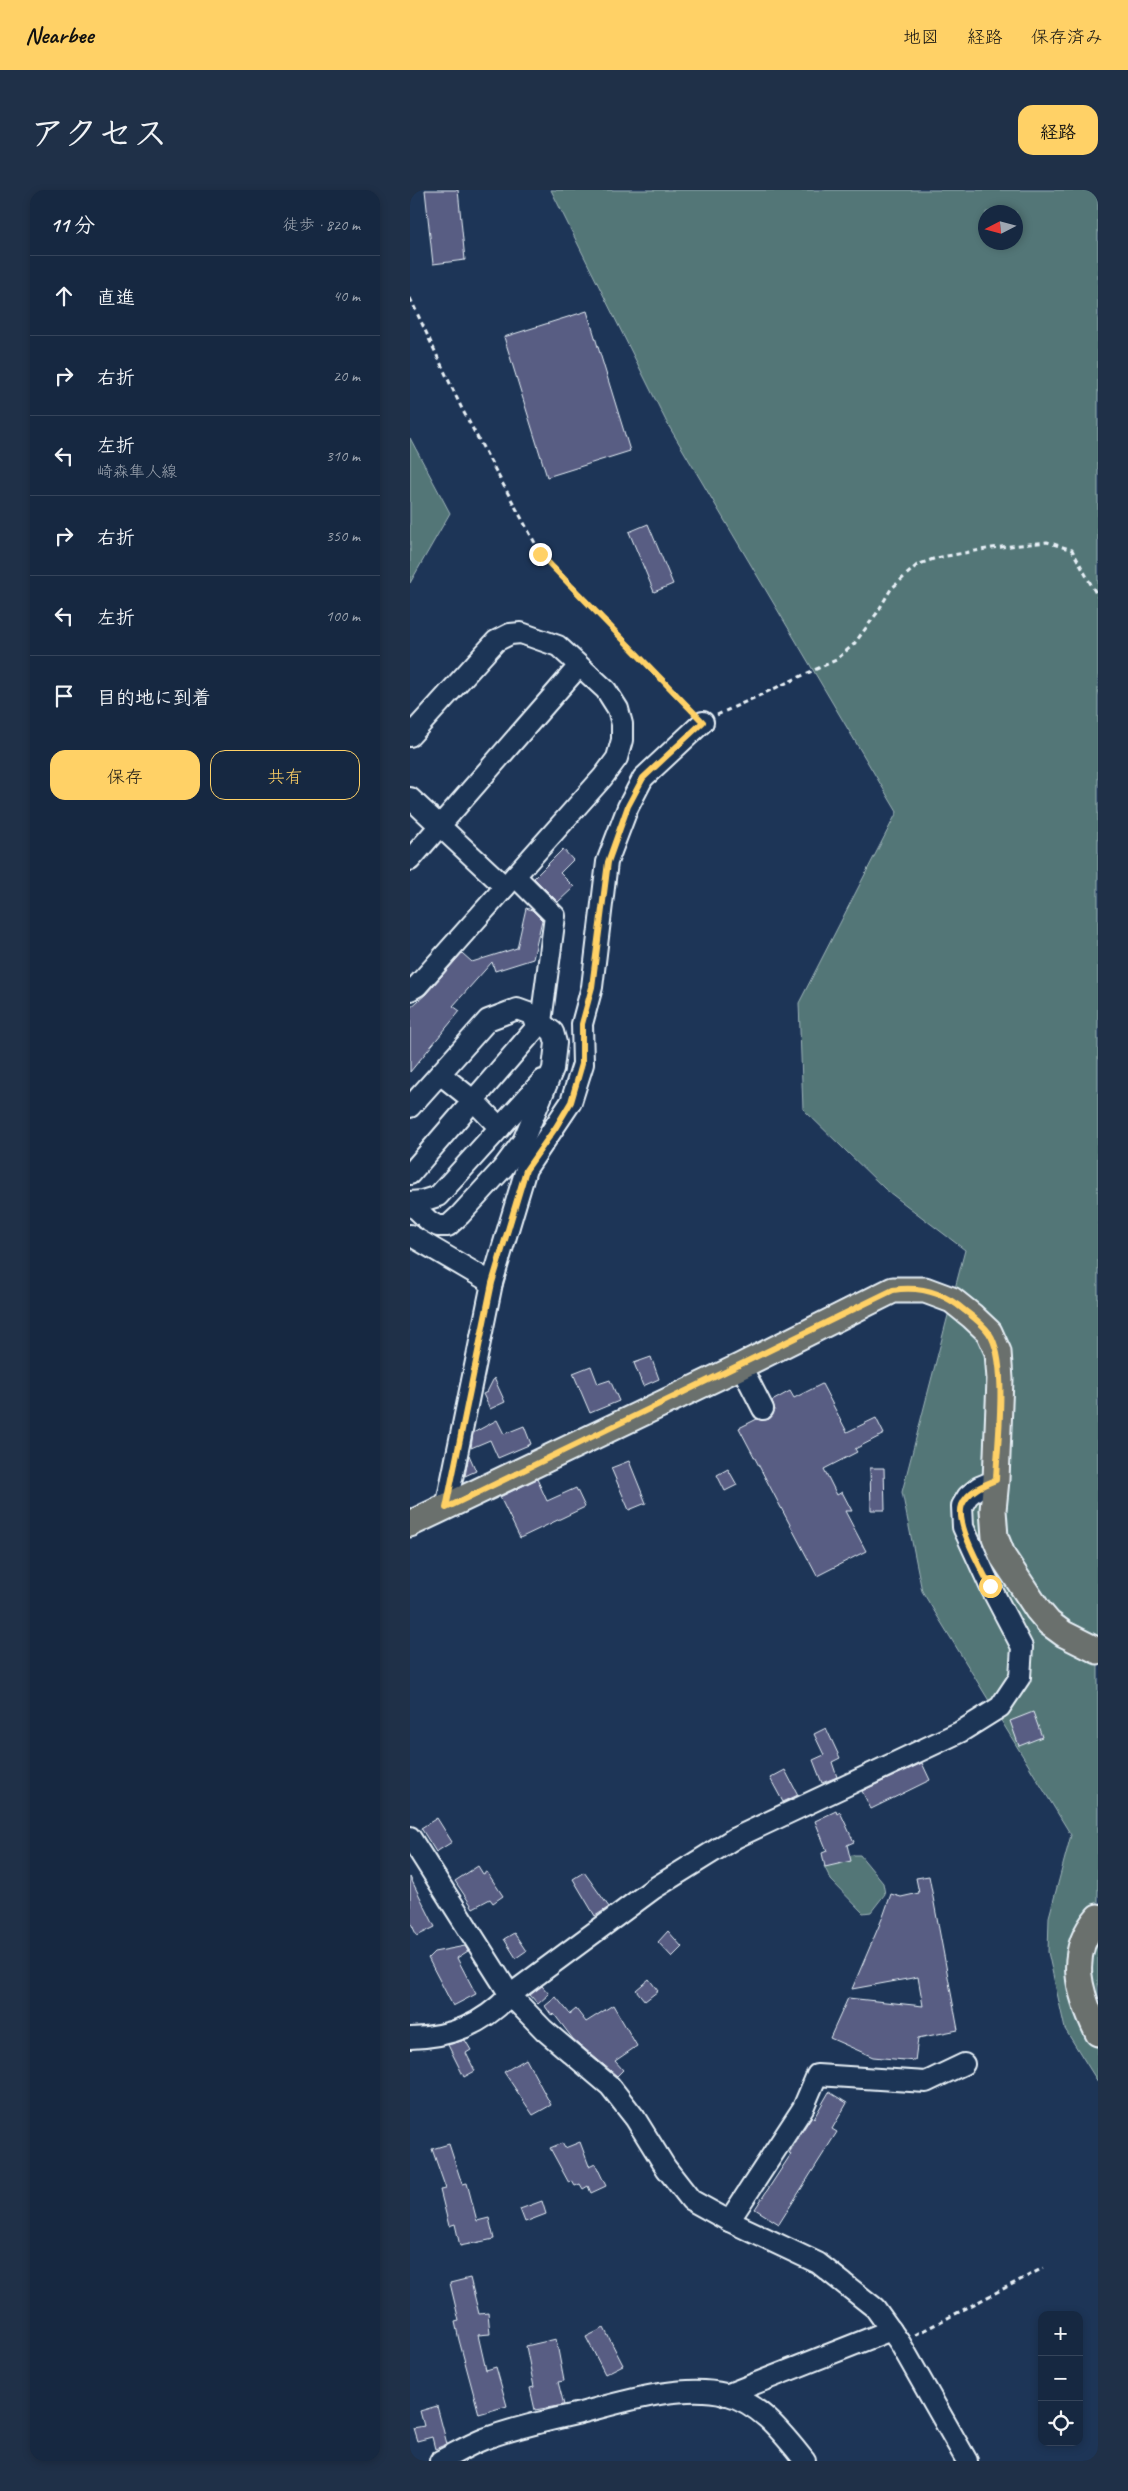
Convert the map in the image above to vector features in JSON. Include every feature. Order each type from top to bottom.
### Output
[{"type":"main road","points":[[410,1524],[741,1366],[893,1290],[925,1290],[952,1300],[989,1332],[998,1352],[1000,1379],[996,1480],[992,1510],[995,1537],[1003,1557],[1038,1610],[1049,1623],[1064,1634],[1098,1651]]},
{"type":"main road","points":[[1098,1917],[1090,1926],[1080,1950],[1079,1968],[1081,1993],[1098,2033]]},
{"type":"street","points":[[410,736],[496,641],[510,634],[521,633],[558,646],[606,690],[618,709],[622,724],[622,740],[617,758],[602,777],[417,986],[410,990]]},
{"type":"street","points":[[410,860],[579,666]]},
{"type":"street","points":[[446,1508],[492,1283],[526,1170],[571,1102],[582,1064],[582,1024],[592,987],[608,862],[628,806],[643,778],[703,722]]},
{"type":"street","points":[[410,798],[440,826],[555,916],[541,1022],[410,1174]]},
{"type":"street","points":[[410,1107],[488,1020],[494,1016],[517,1010],[528,1013],[553,1032],[556,1043],[553,1069],[523,1141],[503,1168],[448,1226],[438,1226],[430,1222],[410,1202]]},
{"type":"street","points":[[410,1202],[422,1201],[438,1196],[553,1069]]},
{"type":"street","points":[[440,1074],[474,1101],[500,1128]]},
{"type":"street","points":[[410,1235],[492,1283]]},
{"type":"street","points":[[741,1366],[763,1409]]},
{"type":"street","points":[[410,2038],[430,2037],[464,2028],[494,2012],[510,1995],[653,1889],[735,1838],[960,1732],[1000,1707],[1020,1677],[1022,1647],[990,1586],[963,1527],[962,1506],[968,1496],[979,1487],[996,1480]]},
{"type":"street","points":[[410,1837],[510,1995],[544,2030],[610,2086],[635,2118],[666,2168],[690,2200],[729,2221],[818,2263],[875,2308],[895,2336],[967,2461]]},
{"type":"street","points":[[729,2221],[803,2108],[817,2075],[926,2082],[964,2064]]},
{"type":"street","points":[[726,2394],[895,2336]]},
{"type":"street","points":[[440,2461],[484,2439],[524,2426],[672,2392],[700,2391],[726,2394],[750,2405],[772,2421],[805,2461]]},
{"type":"path","points":[[410,298],[462,409],[540,554],[703,722],[836,660],[854,644],[891,589],[917,565],[936,558],[992,548],[1047,542],[1072,550],[1098,597]]},
{"type":"path","points":[[895,2336],[1043,2268]]},
{"type":"green space","points":[[551,190],[1098,190],[1098,2082],[1065,2029],[1048,1952],[1049,1917],[1071,1835],[922,1591],[902,1492],[965,1250],[885,1189],[803,1109],[799,1003],[897,812],[667,423]]},
{"type":"green space","points":[[410,438],[450,513],[410,583]]},
{"type":"green space","points":[[852,1855],[860,1855],[883,1883],[885,1894],[871,1912],[863,1913],[831,1880],[824,1866]]},
{"type":"building","points":[[425,190],[458,190],[465,260],[433,264]]},
{"type":"building","points":[[587,311],[630,451],[547,477],[504,337]]},
{"type":"building","points":[[648,524],[673,584],[654,592],[629,532]]},
{"type":"building","points":[[563,849],[573,860],[560,873],[574,887],[558,902],[534,878]]},
{"type":"building","points":[[526,908],[532,910],[542,920],[533,959],[495,971],[492,962],[453,1006],[460,1011],[410,1072],[410,1008],[426,994],[462,953],[472,962],[517,948]]},
{"type":"building","points":[[651,1357],[659,1379],[643,1386],[634,1363]]},
{"type":"building","points":[[591,1366],[598,1384],[610,1380],[619,1401],[590,1413],[573,1373]]},
{"type":"building","points":[[494,1378],[505,1402],[490,1409],[483,1394],[487,1392]]},
{"type":"building","points":[[822,1384],[847,1432],[876,1418],[884,1434],[855,1449],[857,1452],[824,1469],[837,1495],[842,1492],[852,1511],[845,1511],[866,1551],[817,1576],[739,1428],[757,1419],[769,1419],[775,1410],[772,1401],[790,1391],[794,1398]]},
{"type":"building","points":[[497,1420],[504,1434],[524,1426],[531,1444],[498,1458],[490,1440],[471,1448],[473,1433]]},
{"type":"building","points":[[469,1455],[476,1471],[465,1476]]},
{"type":"building","points":[[629,1461],[646,1503],[629,1510],[611,1468]]},
{"type":"building","points":[[870,1468],[884,1468],[885,1510],[871,1510]]},
{"type":"building","points":[[728,1469],[737,1485],[725,1491],[717,1475]]},
{"type":"building","points":[[537,1479],[547,1501],[576,1488],[585,1507],[520,1538],[500,1497]]},
{"type":"building","points":[[1033,1712],[1042,1737],[1019,1746],[1010,1721]]},
{"type":"building","points":[[826,1728],[840,1758],[832,1762],[837,1777],[822,1783],[813,1760],[824,1755],[814,1734]]},
{"type":"building","points":[[922,1763],[930,1780],[871,1809],[862,1791]]},
{"type":"building","points":[[785,1770],[798,1795],[783,1802],[770,1778]]},
{"type":"building","points":[[836,1811],[837,1814],[840,1812],[854,1842],[847,1845],[851,1861],[825,1867],[822,1853],[827,1851],[815,1821]]},
{"type":"building","points":[[437,1818],[452,1842],[436,1852],[421,1828]]},
{"type":"building","points":[[478,1866],[483,1874],[487,1872],[503,1896],[493,1903],[490,1899],[473,1908],[455,1881]]},
{"type":"building","points":[[584,1872],[609,1907],[595,1916],[573,1879]]},
{"type":"building","points":[[929,1876],[958,2030],[918,2038],[915,2061],[873,2057],[830,2038],[848,1998],[923,2006],[918,1977],[852,1989],[891,1894],[901,1897],[919,1893],[916,1878]]},
{"type":"building","points":[[410,1877],[435,1927],[417,1936],[410,1921]]},
{"type":"building","points":[[668,1931],[682,1947],[672,1957],[658,1942]]},
{"type":"building","points":[[514,1933],[526,1951],[516,1958],[504,1939]]},
{"type":"building","points":[[465,1946],[468,1951],[457,1958],[476,1994],[453,2006],[428,1958],[434,1952]]},
{"type":"building","points":[[649,1979],[658,1991],[645,2001],[636,1990]]},
{"type":"building","points":[[542,1986],[549,1994],[538,2004],[530,1995]]},
{"type":"building","points":[[556,1997],[570,2014],[576,2009],[586,2022],[613,2005],[637,2046],[615,2061],[623,2070],[617,2076],[573,2039],[554,2014],[552,2016],[545,2006]]},
{"type":"building","points":[[465,2040],[471,2050],[466,2053],[475,2071],[464,2077],[448,2045]]},
{"type":"building","points":[[526,2059],[551,2105],[533,2115],[504,2072]]},
{"type":"building","points":[[829,2092],[847,2103],[832,2129],[837,2132],[779,2224],[755,2209],[791,2154],[789,2153],[803,2130],[812,2116],[814,2118]]},
{"type":"building","points":[[580,2142],[589,2166],[595,2163],[606,2186],[591,2193],[588,2186],[583,2189],[580,2184],[575,2186],[572,2181],[569,2183],[550,2148],[562,2143],[565,2148]]},
{"type":"building","points":[[449,2144],[462,2184],[467,2183],[477,2221],[489,2218],[494,2239],[460,2246],[455,2224],[449,2226],[440,2190],[446,2189],[432,2149]]},
{"type":"building","points":[[542,2201],[546,2214],[525,2222],[520,2209]]},
{"type":"building","points":[[470,2278],[479,2314],[488,2313],[490,2334],[478,2335],[486,2370],[496,2367],[507,2406],[479,2414],[455,2322],[459,2321],[450,2283]]},
{"type":"building","points":[[604,2328],[623,2365],[605,2374],[586,2337]]},
{"type":"building","points":[[556,2339],[564,2381],[558,2382],[564,2405],[535,2410],[530,2388],[534,2387],[526,2346]]},
{"type":"building","points":[[437,2406],[447,2444],[435,2449],[432,2437],[417,2441],[413,2428],[424,2426],[420,2411]]},
{"type":"route","points":[[540,554],[703,722],[643,778],[628,806],[608,862],[592,987],[582,1024],[582,1064],[571,1102],[526,1170],[492,1283],[446,1508],[741,1366],[893,1290],[903,1288],[925,1290],[952,1300],[972,1316],[989,1332],[998,1352],[1000,1379],[996,1480],[979,1487],[968,1496],[962,1506],[963,1527],[990,1586]]}]
